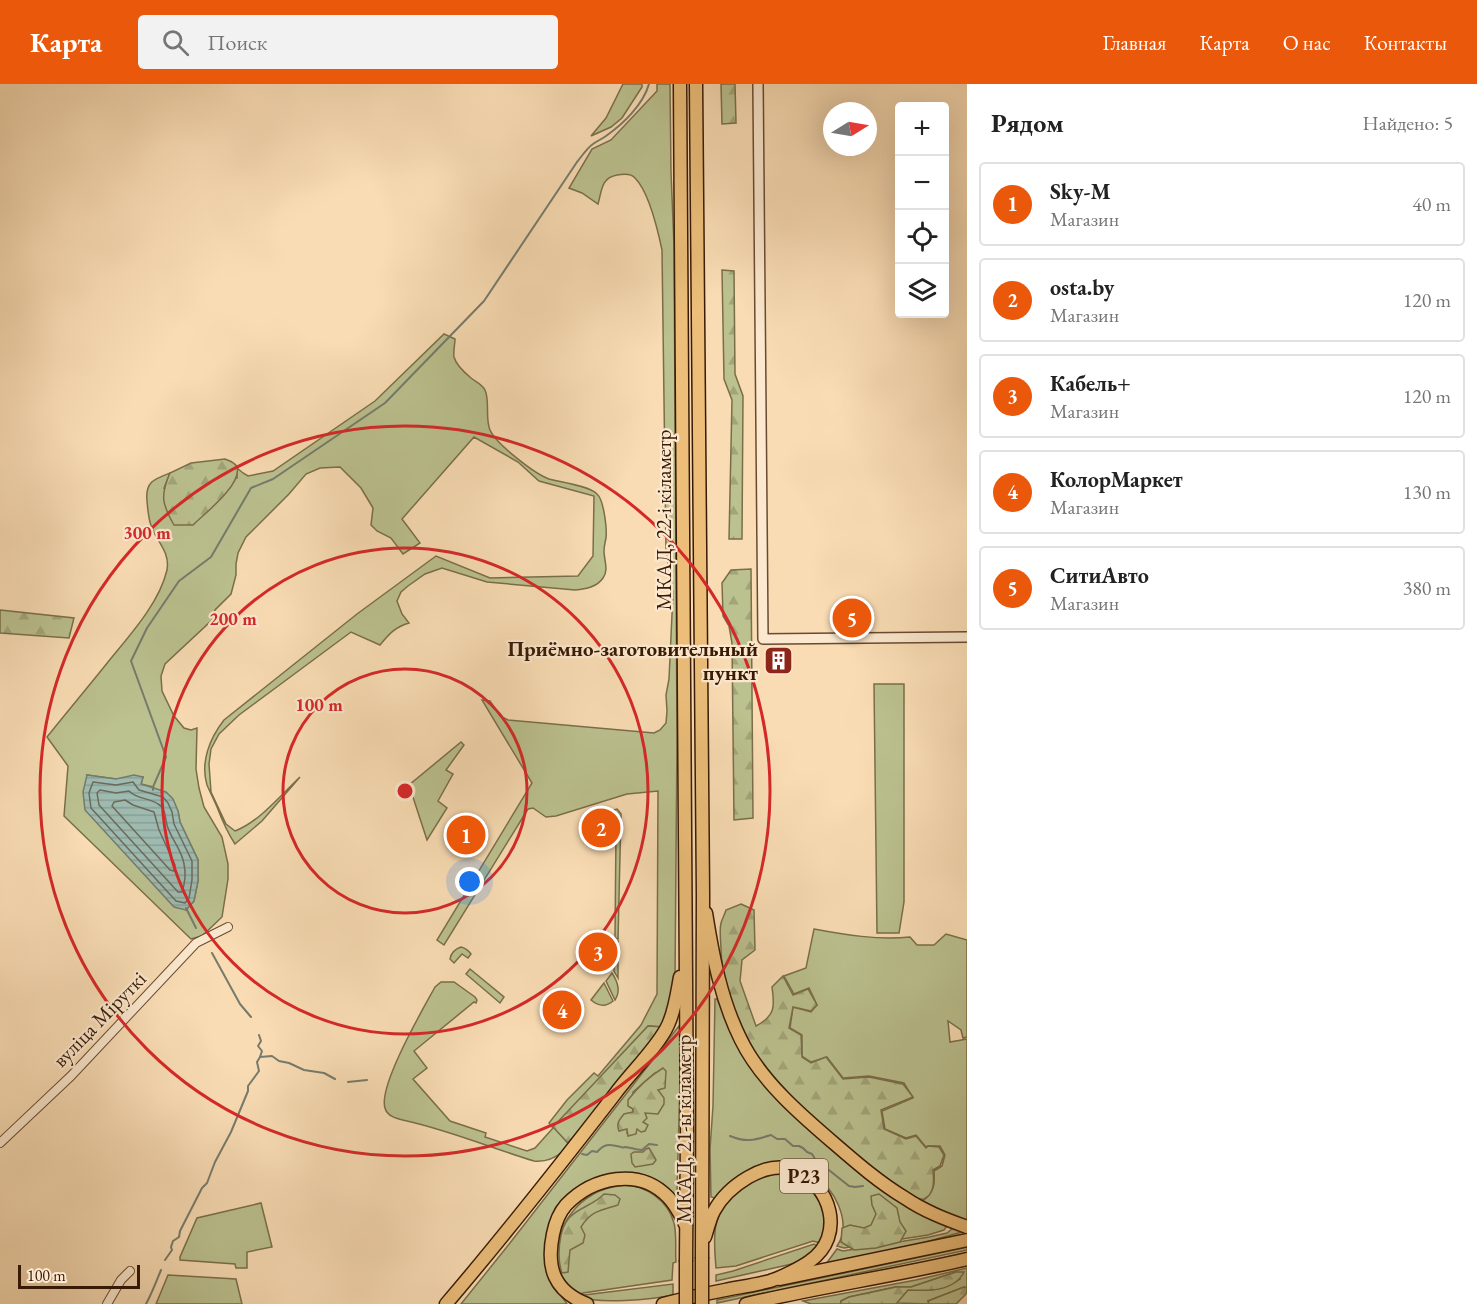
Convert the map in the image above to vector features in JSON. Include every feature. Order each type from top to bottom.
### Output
[{"type":"main road","name":"МКАД, 22-і кіламетр","points":[[680,84],[686,955]]},
{"type":"main road","name":"МКАД, 22-і кіламетр","points":[[696,84],[703,954]]},
{"type":"main road","name":"Р23","points":[[703,894],[713,955],[729,1014],[742,1042],[759,1069],[799,1114],[862,1168],[905,1198],[938,1216],[967,1227]]},
{"type":"main road","points":[[446,1304],[535,1198],[660,1038],[667,1026],[677,993],[686,940]]},
{"type":"main road","name":"МКАД, 21-ы кіламетр","points":[[702,1304],[703,954]]},
{"type":"main road","name":"МКАД, 21-ы кіламетр","points":[[686,955],[686,1304]]},
{"type":"main road","name":"Р23","points":[[702,1251],[714,1212],[722,1199],[734,1188],[752,1175],[769,1168],[780,1167],[796,1170],[813,1182],[821,1192],[830,1212],[831,1229],[825,1245],[810,1261],[771,1281]]},
{"type":"main road","points":[[587,1304],[567,1293],[558,1283],[550,1260],[554,1228],[566,1206],[577,1197],[602,1182],[629,1178],[641,1180],[668,1196],[687,1228]]},
{"type":"main road","name":"Р23","points":[[663,1304],[967,1240]]},
{"type":"main road","points":[[746,1304],[967,1259]]},
{"type":"street","points":[[758,84],[763,639],[967,637]]},
{"type":"street","name":"вуліца Міруткі","points":[[0,1143],[71,1076],[196,943],[228,927]]},
{"type":"street","points":[[107,1304],[121,1280],[130,1272]]},
{"type":"green space","points":[[623,84],[642,84],[642,87],[622,118],[611,127],[591,136],[606,118]]},
{"type":"green space","points":[[657,84],[670,84],[674,246],[677,738],[675,979],[664,1027],[648,1026],[554,1127],[568,1143],[651,1045],[562,1152],[549,1160],[534,1161],[394,1117],[386,1111],[385,1097],[388,1083],[403,1047],[435,987],[441,982],[454,982],[475,997],[476,1003],[474,1002],[414,1051],[427,1068],[413,1079],[450,1121],[486,1133],[485,1137],[527,1151],[535,1148],[553,1128],[549,1123],[567,1100],[594,1073],[598,1076],[641,1025],[657,994],[658,791],[627,794],[556,816],[546,817],[533,808],[528,809],[444,945],[437,940],[532,783],[482,700],[490,701],[500,716],[508,720],[654,733],[666,723],[673,593],[666,550],[662,250],[649,202],[645,192],[633,176],[622,174],[608,179],[603,185],[598,204],[582,193],[569,188],[592,149],[611,140],[657,91]]},
{"type":"green space","points":[[721,84],[735,84],[736,123],[722,124]]},
{"type":"green space","points":[[722,270],[734,271],[735,374],[743,396],[742,539],[729,539],[732,400],[724,379]]},
{"type":"green space","points":[[444,334],[455,339],[455,360],[485,390],[490,430],[500,443],[516,458],[543,476],[588,489],[599,497],[606,528],[605,575],[594,585],[575,590],[487,582],[442,568],[425,574],[408,586],[401,592],[397,601],[402,614],[409,623],[393,631],[380,645],[351,632],[239,715],[219,734],[211,749],[209,764],[211,792],[226,824],[235,831],[261,815],[300,777],[262,821],[235,844],[207,785],[205,776],[208,751],[214,735],[224,720],[357,614],[436,556],[490,578],[578,576],[593,556],[594,496],[539,481],[518,462],[474,437],[402,519],[420,543],[403,554],[391,538],[371,525],[373,508],[361,488],[340,467],[320,468],[306,474],[246,537],[238,553],[231,594],[215,610],[212,620],[165,664],[161,676],[162,691],[174,716],[184,728],[191,730],[197,728],[196,769],[199,788],[204,807],[222,837],[228,864],[222,917],[202,936],[191,939],[64,816],[68,766],[47,737],[134,630],[163,583],[167,570],[167,558],[150,521],[147,495],[149,485],[159,477],[170,473],[164,488],[237,478],[237,468],[248,476],[273,471],[375,401]],"holes":[[[87,775],[116,779],[143,777],[141,784],[153,787],[178,811],[180,822],[198,860],[198,881],[194,901],[186,910]]]},
{"type":"green space","points":[[225,459],[237,467],[234,482],[228,490],[193,525],[174,525],[164,500],[170,473],[191,463]]},
{"type":"green space","points":[[751,569],[753,818],[734,820],[732,643],[729,626],[723,616],[722,583],[731,570]]},
{"type":"green space","points":[[0,610],[74,618],[69,638],[0,633]]},
{"type":"green space","points":[[874,684],[904,684],[904,902],[899,933],[877,933]]},
{"type":"green space","points":[[461,742],[464,745],[446,770],[453,774],[438,801],[447,808],[427,840],[409,785]]},
{"type":"green space","points":[[617,809],[621,814],[618,939],[615,938],[616,832],[612,831],[612,816],[594,816]]},
{"type":"green space","points":[[741,904],[754,910],[755,950],[742,960],[740,981],[756,1026],[770,1015],[773,1005],[772,987],[783,976],[793,995],[808,989],[817,1005],[811,1011],[793,1007],[789,1028],[801,1035],[802,1057],[811,1063],[826,1057],[843,1079],[869,1077],[903,1084],[913,1097],[881,1110],[884,1129],[906,1139],[916,1136],[926,1148],[928,1146],[939,1147],[944,1155],[940,1166],[933,1170],[932,1190],[928,1197],[920,1199],[902,1190],[830,1133],[782,1087],[756,1053],[731,1000],[722,959],[721,921],[726,910]]},
{"type":"green space","points":[[814,929],[886,938],[910,937],[917,945],[934,945],[946,934],[967,940],[967,1037],[963,1038],[961,1030],[948,1021],[950,1042],[967,1039],[967,1221],[923,1201],[933,1188],[934,1171],[942,1166],[945,1155],[940,1146],[926,1147],[916,1135],[906,1138],[885,1129],[882,1111],[913,1098],[904,1083],[869,1076],[843,1078],[827,1057],[811,1062],[802,1056],[802,1035],[790,1028],[793,1007],[811,1012],[817,1005],[809,988],[794,994],[784,976],[806,968]]},
{"type":"green space","points":[[615,941],[618,941],[618,978],[614,971]]},
{"type":"green space","points":[[461,947],[467,949],[471,954],[468,958],[462,954],[454,963],[450,959],[451,955]]},
{"type":"green space","points":[[470,969],[504,997],[500,1003],[466,974]]},
{"type":"green space","points":[[612,973],[618,986],[615,1000],[606,981]]},
{"type":"green space","points":[[604,983],[613,1001],[608,1004],[596,1004],[591,1000]]},
{"type":"green space","points":[[715,999],[732,1034],[783,1104],[835,1152],[947,1226],[944,1230],[928,1235],[844,1248],[837,1246],[843,1227],[839,1206],[834,1196],[813,1174],[790,1164],[715,1198],[711,1197],[710,1149]]},
{"type":"green space","points":[[648,1026],[664,1027],[568,1143],[553,1127]]},
{"type":"green space","points":[[679,1026],[681,1042],[677,1192],[675,1195],[614,1174],[551,1221],[558,1291],[567,1304],[461,1304]],"holes":[[[655,1073],[658,1093],[648,1113],[644,1112],[639,1125],[627,1133],[629,1114],[633,1113],[633,1092]]]},
{"type":"green space","points":[[663,1068],[666,1071],[665,1088],[658,1090],[664,1098],[664,1104],[658,1114],[645,1113],[647,1118],[643,1122],[648,1125],[645,1131],[641,1132],[637,1129],[636,1134],[628,1136],[627,1129],[619,1131],[618,1124],[621,1118],[624,1114],[633,1112],[633,1109],[628,1106],[628,1100],[635,1091]]},
{"type":"green space","points":[[649,1148],[656,1160],[653,1164],[635,1167],[631,1154],[643,1152]]},
{"type":"green space","points":[[779,1173],[791,1176],[807,1185],[822,1204],[826,1229],[820,1243],[813,1241],[736,1266],[716,1268],[715,1230],[722,1209],[734,1194],[749,1182],[765,1175]]},
{"type":"green space","points":[[623,1185],[647,1191],[667,1207],[674,1223],[676,1237],[676,1262],[673,1263],[672,1280],[583,1293],[577,1296],[560,1274],[556,1249],[559,1236],[572,1212],[581,1203],[599,1191]]},
{"type":"green space","points":[[604,1194],[615,1195],[620,1199],[618,1205],[597,1212],[585,1222],[581,1227],[585,1235],[583,1243],[570,1250],[568,1272],[562,1273],[559,1260],[565,1223],[573,1214]]},
{"type":"green space","points":[[879,1194],[897,1208],[900,1222],[906,1231],[900,1242],[854,1250],[841,1242],[842,1228],[850,1225],[864,1228],[871,1225],[876,1214],[871,1196]]},
{"type":"green space","points":[[261,1203],[272,1247],[247,1252],[247,1268],[236,1268],[235,1264],[180,1260],[197,1218]]},
{"type":"green space","points":[[953,1228],[962,1232],[900,1249],[826,1264],[837,1249],[843,1251],[929,1237],[947,1233]]},
{"type":"green space","points":[[814,1244],[817,1246],[813,1252],[796,1263],[716,1281],[716,1275]]},
{"type":"green space","points":[[967,1247],[967,1250],[717,1303],[717,1300]]},
{"type":"green space","points":[[967,1268],[967,1288],[964,1287],[928,1301],[929,1304],[896,1303],[908,1290],[935,1289],[953,1283],[960,1279],[956,1272],[911,1287],[895,1287],[849,1297],[841,1301],[841,1304],[811,1304],[803,1301],[916,1280]]},
{"type":"green space","points":[[956,1272],[964,1272],[960,1279],[947,1287],[908,1290],[896,1304],[841,1304],[841,1301],[849,1297],[896,1287],[911,1287]]},
{"type":"green space","points":[[168,1275],[236,1279],[242,1304],[156,1304]]},
{"type":"green space","points":[[673,1284],[673,1295],[663,1297],[612,1301],[580,1297],[584,1295]]},
{"type":"green space","points":[[964,1287],[967,1288],[967,1293],[956,1304],[929,1304],[928,1301]]},
{"type":"water","points":[[87,775],[116,779],[134,775],[143,777],[141,784],[166,792],[173,799],[180,822],[198,860],[198,881],[194,901],[186,910],[174,907],[85,810],[83,792]]},
{"type":"waterway","points":[[153,790],[166,757],[131,661],[147,628],[179,581],[211,557],[251,488],[273,479],[385,403],[484,301],[577,162],[591,146],[632,113],[649,84]]},
{"type":"waterway","points":[[186,908],[196,928]]},
{"type":"waterway","points":[[212,953],[240,1004],[251,1017]]},
{"type":"waterway","points":[[259,1035],[261,1041],[258,1046],[262,1051],[260,1057]]},
{"type":"waterway","points":[[165,1260],[172,1250],[173,1241],[179,1237],[202,1188],[207,1183],[231,1132],[248,1086],[259,1071],[257,1062],[260,1057],[272,1056],[279,1061],[304,1070],[324,1073],[335,1079]]},
{"type":"waterway","points":[[348,1082],[367,1080]]},
{"type":"waterway","points":[[730,1136],[741,1140],[771,1135],[777,1139],[785,1139],[793,1146],[799,1146],[812,1154],[815,1159],[849,1186],[863,1186]]},
{"type":"waterway","points":[[582,1154],[597,1152],[608,1145],[642,1150],[649,1144],[657,1145]]},
{"type":"waterway","points":[[146,1304],[161,1270]]},
{"type":"place","name":"СитиАвто","points":[[852,618]]},
{"type":"place","name":"Приёмно-заготовительный пункт","points":[[779,660]]},
{"type":"place","name":"osta.by","points":[[601,828]]},
{"type":"place","name":"Sky-M","points":[[466,835]]},
{"type":"place","name":"Кабель+","points":[[598,952]]},
{"type":"place","name":"КолорМаркет","points":[[562,1010]]}]
